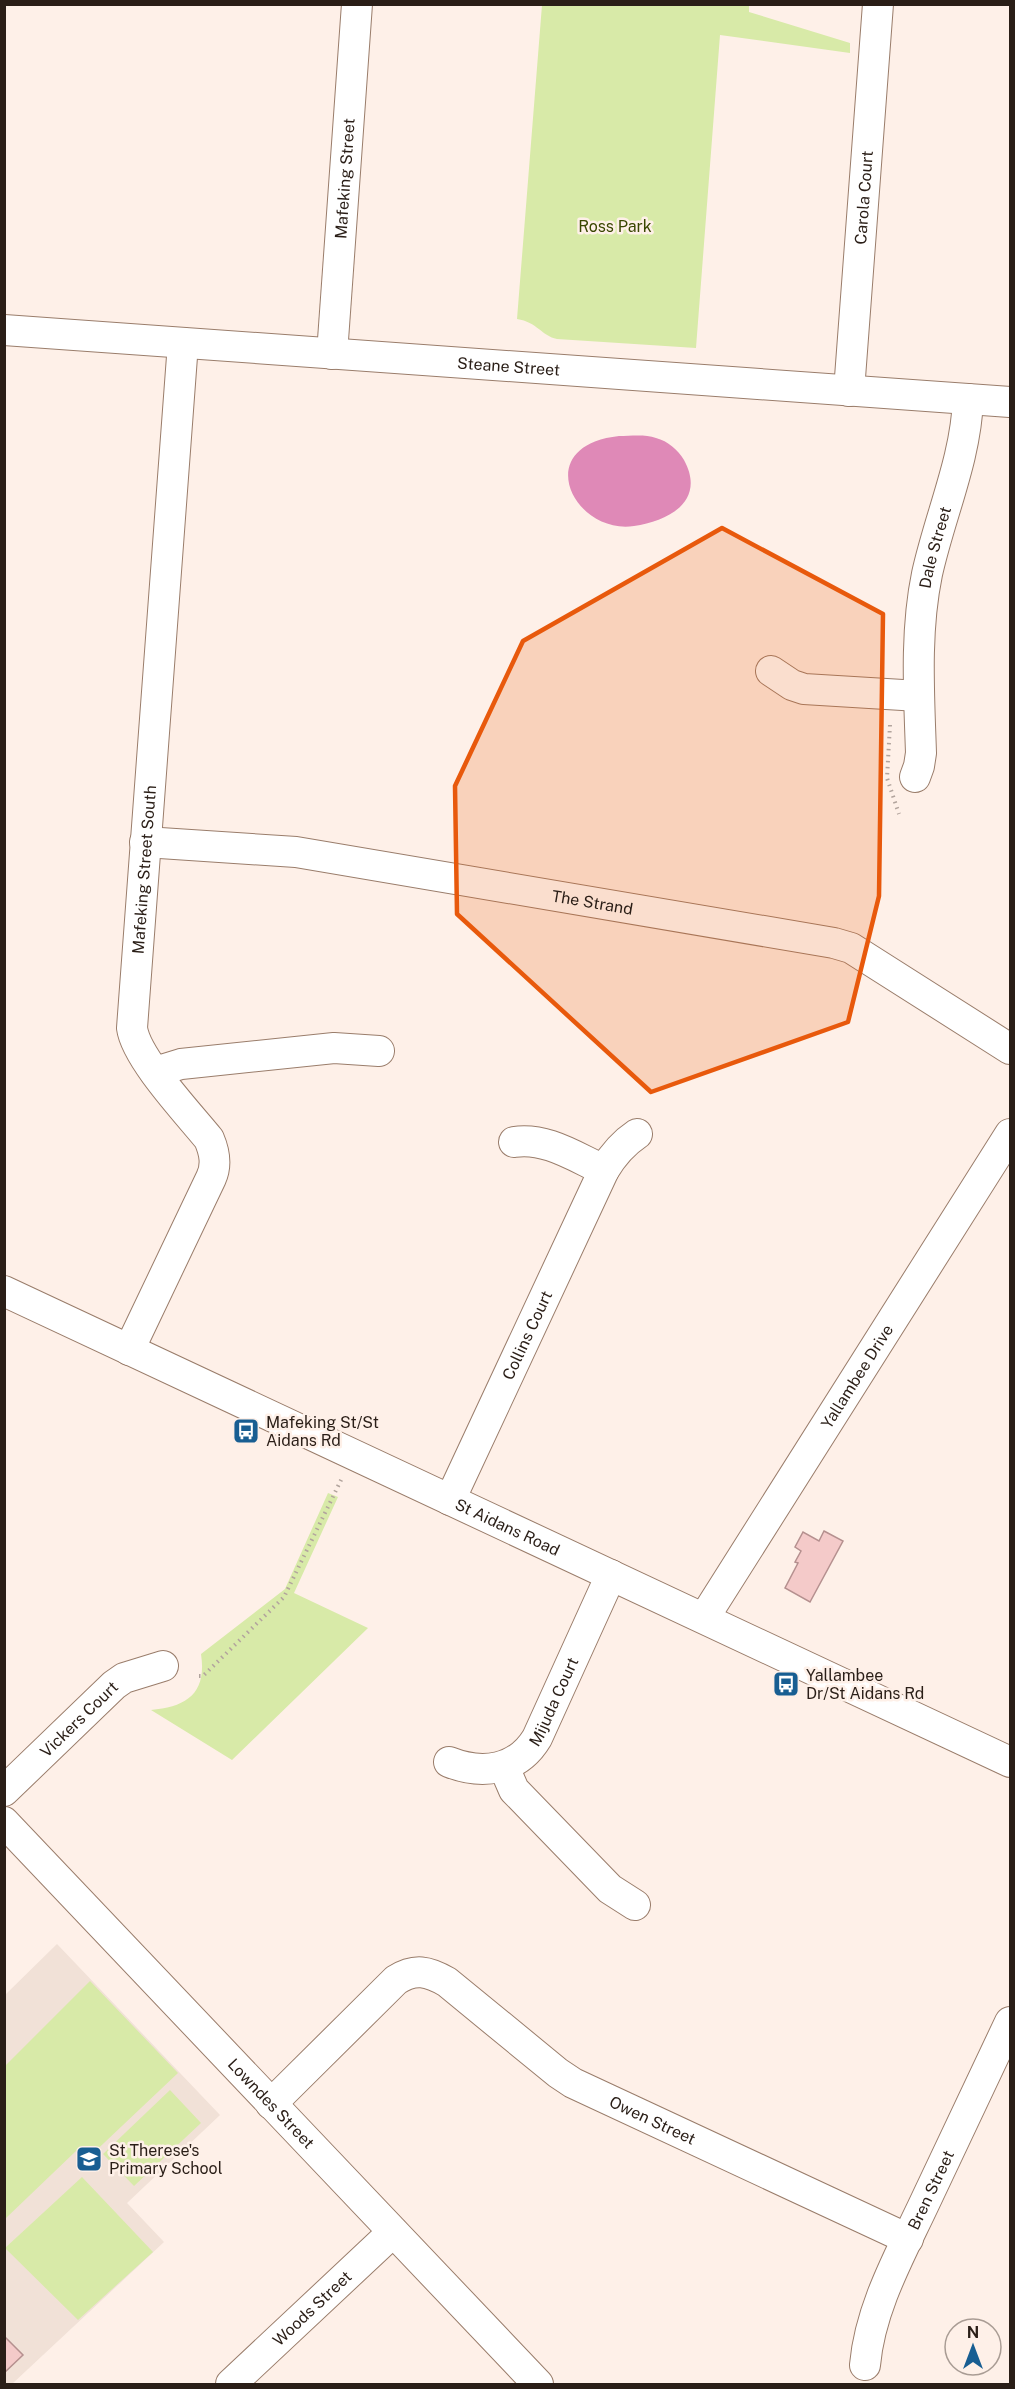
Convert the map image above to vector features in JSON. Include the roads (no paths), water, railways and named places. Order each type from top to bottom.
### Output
[{"type":"street","name":"Mafeking Street","points":[[332,354],[357,4]]},
{"type":"street","name":"Carola Court","points":[[849,391],[878,4]]},
{"type":"street","name":"Steane Street","points":[[4,330],[1011,402]]},
{"type":"street","name":"Mafeking Street South","points":[[129,1350],[211,1179],[215,1166],[213,1148],[209,1139],[137,1046],[132,1028],[183,343]]},
{"type":"street","name":"Dale Street","points":[[915,777],[920,766],[921,753],[919,696],[923,598],[930,563],[965,437],[968,399]]},
{"type":"street","points":[[771,671],[792,685],[804,689],[919,696]]},
{"type":"street","name":"The Strand","points":[[145,842],[296,852],[834,943],[851,948],[1011,1049]]},
{"type":"street","points":[[155,1071],[181,1064],[334,1048],[378,1051]]},
{"type":"street","name":"Collins Court","points":[[450,1500],[604,1170],[612,1156],[624,1143],[637,1134]]},
{"type":"street","name":"Yallambee Drive","points":[[704,1618],[1011,1134]]},
{"type":"street","points":[[514,1142],[526,1140],[548,1144],[604,1170]]},
{"type":"street","name":"St Aidans Road","points":[[4,1291],[1011,1762]]},
{"type":"street","name":"Mijuda Court","points":[[504,1767],[528,1751],[537,1738],[611,1575]]},
{"type":"street","name":"Vickers Court","points":[[4,1791],[114,1685],[124,1678],[163,1666]]},
{"type":"street","points":[[449,1762],[473,1769],[504,1767],[514,1790],[610,1889],[635,1905]]},
{"type":"street","name":"Lowndes Street","points":[[4,1822],[538,2385]]},
{"type":"street","name":"Owen Street","points":[[271,2103],[417,1959],[573,2083],[908,2239]]},
{"type":"street","name":"Bren Street","points":[[865,2365],[867,2345],[875,2314],[1011,2022]]},
{"type":"street","name":"Woods Street","points":[[231,2385],[393,2232]]},
{"type":"place","name":"Mafeking St/St Aidans Rd","points":[[246,1431]]},
{"type":"place","name":"Yallambee Dr/St Aidans Rd","points":[[786,1684]]},
{"type":"place","name":"St Therese's Primary School","points":[[89,2159]]},
{"type":"park label","name":"Ross Park","points":[[615,226]]}]
